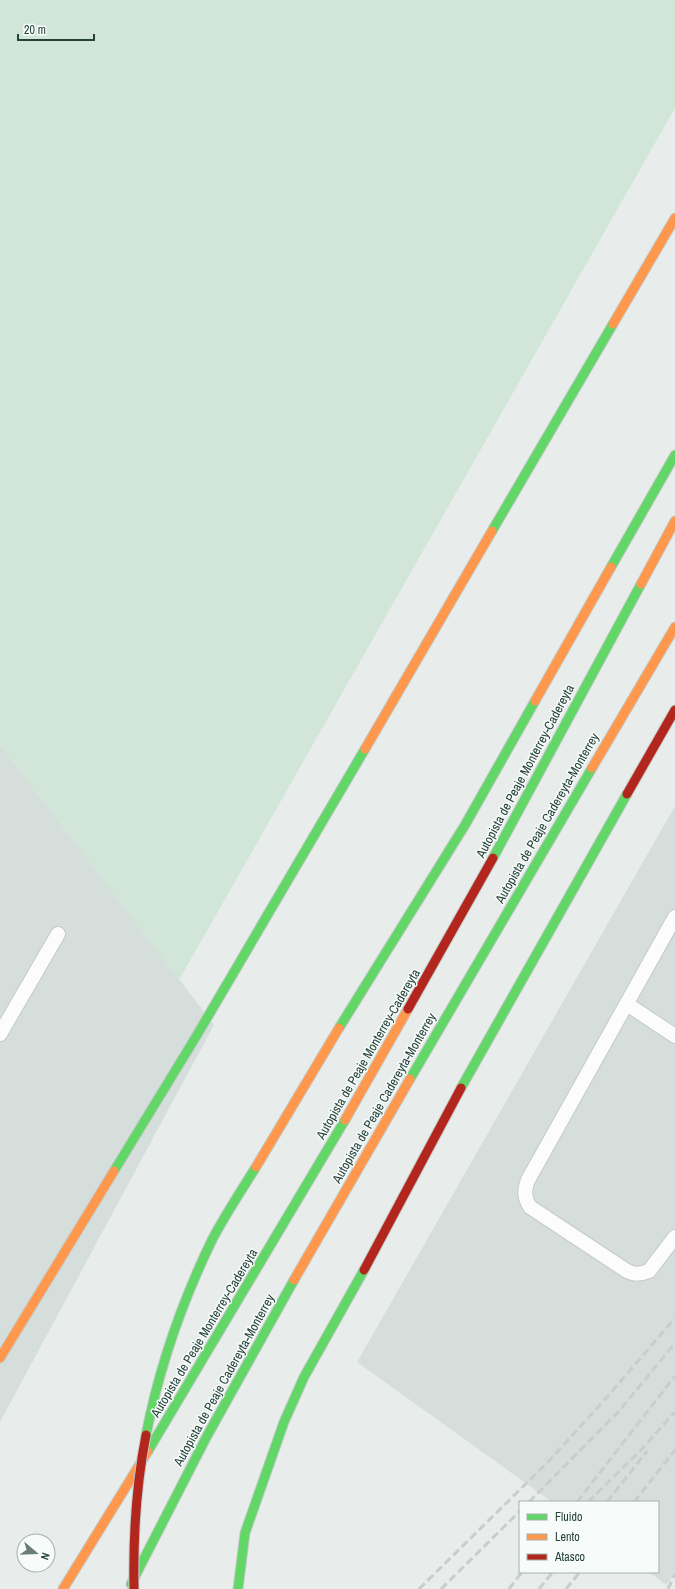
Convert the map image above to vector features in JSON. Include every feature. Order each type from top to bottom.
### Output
[{"type":"main road","points":[[0,1358],[196,1035],[675,218]]},
{"type":"main road","points":[[134,1589],[135,1524],[139,1474],[147,1425],[159,1377],[174,1330],[192,1284],[213,1239],[339,1028],[469,818],[675,455]]},
{"type":"main road","name":"Autopista de Peaje Monterrey-Cadereyta","points":[[63,1589],[93,1542],[327,1152],[460,918],[675,521]]},
{"type":"main road","name":"Autopista de Peaje Cadereyta-Monterrey","points":[[128,1589],[207,1436],[321,1232],[526,878],[675,627]]},
{"type":"main road","points":[[238,1589],[246,1533],[284,1422],[304,1377],[389,1226],[453,1103],[520,982],[675,710]]},
{"type":"lane","points":[[675,917],[528,1180],[525,1193],[526,1200],[530,1207],[627,1271],[635,1274],[643,1274],[649,1271],[675,1237]]},
{"type":"lane","points":[[0,1034],[58,934]]},
{"type":"lane","points":[[627,1004],[675,1036]]},
{"type":"shaded area","points":[[0,744],[214,1025],[0,1422]]},
{"type":"shaded area","points":[[675,806],[675,1574],[666,1585],[650,1573],[659,1573],[659,1501],[551,1501],[357,1362]]},
{"type":"green space","points":[[0,0],[675,0],[675,108],[179,980],[0,744]]},
{"type":"railway","points":[[419,1589],[548,1462],[607,1397],[675,1318]]},
{"type":"railway","points":[[530,1501],[620,1410],[675,1343]]},
{"type":"railway","points":[[578,1501],[675,1376]]},
{"type":"railway","points":[[589,1501],[640,1451],[675,1412]]},
{"type":"railway","points":[[635,1501],[675,1450]]},
{"type":"railway","points":[[608,1501],[647,1451]]},
{"type":"railway","points":[[441,1589],[519,1512]]},
{"type":"railway","points":[[509,1589],[521,1573]]},
{"type":"railway","points":[[539,1589],[552,1573]]},
{"type":"railway","points":[[566,1589],[579,1573]]},
{"type":"railway","points":[[668,1589],[675,1574]]},
{"type":"traffic: fast","points":[[492,531],[613,324]]},
{"type":"traffic: fast","points":[[611,567],[675,455]]},
{"type":"traffic: fast","points":[[493,858],[641,584]]},
{"type":"traffic: fast","points":[[339,1028],[465,825],[535,701]]},
{"type":"traffic: fast","points":[[114,1171],[197,1035],[365,749]]},
{"type":"traffic: fast","points":[[410,1079],[592,768]]},
{"type":"traffic: fast","points":[[461,1088],[627,794]]},
{"type":"traffic: fast","points":[[148,1451],[345,1120]]},
{"type":"traffic: fast","points":[[146,1435],[151,1410],[165,1360],[181,1311],[212,1240],[256,1167]]},
{"type":"traffic: fast","points":[[238,1589],[245,1533],[284,1422],[304,1377],[364,1270]]},
{"type":"traffic: fast","points":[[131,1584],[207,1436],[294,1280]]},
{"type":"traffic: slow","points":[[613,324],[675,218]]},
{"type":"traffic: slow","points":[[641,584],[675,521]]},
{"type":"traffic: slow","points":[[365,749],[492,531]]},
{"type":"traffic: slow","points":[[535,701],[611,567]]},
{"type":"traffic: slow","points":[[592,768],[675,627]]},
{"type":"traffic: slow","points":[[345,1120],[408,1009]]},
{"type":"traffic: slow","points":[[256,1167],[339,1028]]},
{"type":"traffic: slow","points":[[294,1280],[410,1079]]},
{"type":"traffic: slow","points":[[0,1358],[114,1171]]},
{"type":"traffic: slow","points":[[63,1589],[148,1451]]},
{"type":"traffic: jam","points":[[627,794],[675,710]]},
{"type":"traffic: jam","points":[[408,1009],[493,858]]},
{"type":"traffic: jam","points":[[364,1270],[461,1088]]},
{"type":"traffic: jam","points":[[134,1589],[136,1512],[146,1435]]}]
